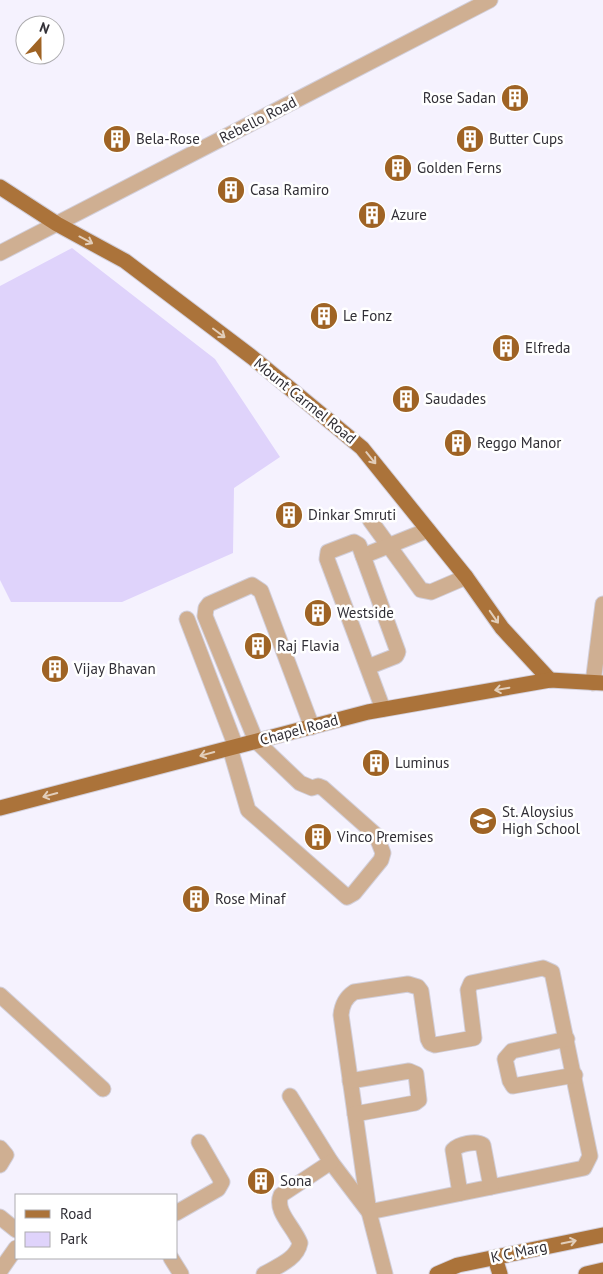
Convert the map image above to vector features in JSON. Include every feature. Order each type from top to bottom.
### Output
[{"type":"main road","name":"Mount Carmel Road","points":[[0,187],[57,224],[124,261],[253,358],[362,448],[466,577],[502,628],[550,680]]},
{"type":"main road","name":"Chapel Road","points":[[0,808],[383,709],[550,680],[598,683]]},
{"type":"main road","name":"K C Marg","points":[[437,1274],[458,1265],[603,1235]]},
{"type":"main road","points":[[495,1258],[500,1274]]},
{"type":"main road","points":[[586,1274],[603,1270]]},
{"type":"street","name":"Rebello Road","points":[[0,253],[490,0]]},
{"type":"street","points":[[370,520],[415,584],[426,592],[466,577]]},
{"type":"street","points":[[363,556],[428,530]]},
{"type":"street","points":[[368,667],[396,656],[398,652],[358,543],[354,542],[331,550],[327,555],[383,709]]},
{"type":"street","points":[[186,619],[233,747],[248,810],[346,897],[354,893],[381,860],[383,853],[376,835],[323,788],[318,786],[312,788],[300,783],[256,741],[204,612],[209,604],[252,585],[261,591],[312,727]]},
{"type":"street","points":[[598,683],[603,604]]},
{"type":"street","points":[[548,969],[552,972],[568,1039],[590,1156],[589,1162],[584,1168],[369,1212],[350,1081],[342,1009],[348,996],[354,992],[408,984],[418,986],[421,991],[428,1040],[436,1045],[474,1038],[468,990],[470,983],[548,969]]},
{"type":"street","points":[[0,996],[103,1089]]},
{"type":"street","points":[[568,1039],[512,1051],[505,1060],[513,1086],[575,1075]]},
{"type":"street","points":[[350,1081],[409,1071],[416,1074],[420,1100],[415,1103],[355,1114]]},
{"type":"street","points":[[290,1096],[330,1162],[374,1221],[385,1274]]},
{"type":"street","points":[[178,1212],[218,1189],[222,1182],[199,1142]]},
{"type":"street","points":[[460,1193],[453,1150],[457,1146],[475,1142],[483,1145],[491,1187]]},
{"type":"street","points":[[0,1148],[6,1155],[0,1166]]},
{"type":"street","points":[[264,1274],[298,1252],[300,1243],[280,1209],[278,1201],[281,1195],[330,1162]]},
{"type":"street","points":[[0,1217],[15,1229]]},
{"type":"street","points":[[0,1271],[15,1249]]},
{"type":"street","points":[[172,1259],[181,1274]]},
{"type":"green space","points":[[72,248],[215,359],[280,457],[234,488],[233,553],[122,602],[11,602],[0,580],[0,286]]},
{"type":"place","name":"Rose Sadan","points":[[515,98]]},
{"type":"place","name":"Bela-Rose","points":[[117,139]]},
{"type":"place","name":"Butter Cups","points":[[470,139]]},
{"type":"place","name":"Golden Ferns","points":[[398,168]]},
{"type":"place","name":"Casa Ramiro","points":[[231,190]]},
{"type":"place","name":"Azure","points":[[372,215]]},
{"type":"place","name":"Le Fonz","points":[[324,316]]},
{"type":"place","name":"Elfreda","points":[[506,348]]},
{"type":"place","name":"Saudades","points":[[406,399]]},
{"type":"place","name":"Reggo Manor","points":[[458,443]]},
{"type":"place","name":"Dinkar Smruti","points":[[289,515]]},
{"type":"place","name":"Westside","points":[[318,613]]},
{"type":"place","name":"Raj Flavia","points":[[258,646]]},
{"type":"place","name":"Vijay Bhavan","points":[[55,669]]},
{"type":"place","name":"Luminus","points":[[376,763]]},
{"type":"place","name":"St. Aloysius High School","points":[[483,821]]},
{"type":"place","name":"Vinco Premises","points":[[318,837]]},
{"type":"place","name":"Rose Minaf","points":[[196,899]]},
{"type":"place","name":"Sona","points":[[261,1181]]}]
